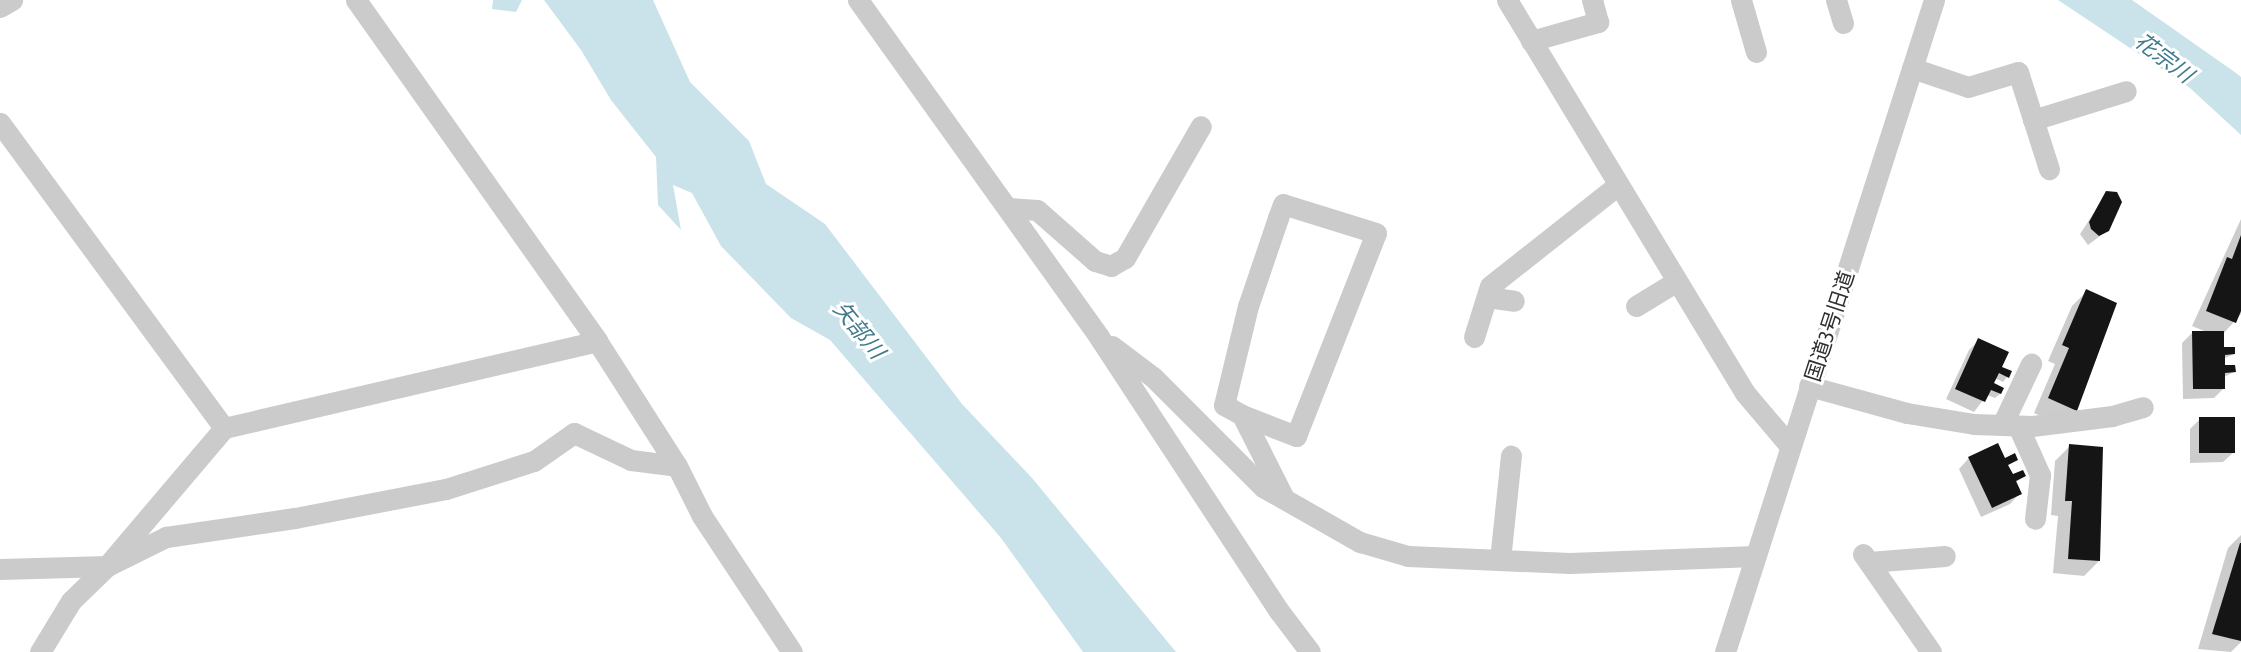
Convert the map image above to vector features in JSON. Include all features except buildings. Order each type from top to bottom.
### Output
[{"type":"street","points":[[0,8],[12,0]]},
{"type":"street","points":[[356,0],[597,341],[677,466],[702,516],[792,652]]},
{"type":"street","points":[[858,0],[1009,208],[1099,338],[1279,611],[1310,652]]},
{"type":"street","points":[[1508,0],[1745,393],[1790,446]]},
{"type":"street","points":[[1531,40],[1598,22],[1592,0]]},
{"type":"street","points":[[1741,0],[1756,52]]},
{"type":"street","points":[[1836,0],[1843,23]]},
{"type":"street","name":"国道3号旧道","points":[[1725,652],[1934,0]]},
{"type":"street","points":[[1912,68],[1968,87],[2018,72],[2049,169]]},
{"type":"street","points":[[2033,120],[2126,91]]},
{"type":"street","points":[[0,123],[224,428]]},
{"type":"street","points":[[1009,208],[1037,210],[1095,261],[1111,266],[1125,258],[1201,126]]},
{"type":"street","points":[[1474,337],[1490,286],[1618,185]]},
{"type":"street","points":[[1242,415],[1296,436],[1377,233],[1283,204],[1248,306],[1224,405],[1242,415],[1283,496]]},
{"type":"street","points":[[1636,306],[1677,281]]},
{"type":"street","points":[[1487,297],[1514,301]]},
{"type":"street","points":[[1099,338],[1153,377],[1263,487],[1369,544],[1408,556],[1570,563],[1755,556]]},
{"type":"street","points":[[40,652],[71,601],[107,566],[224,428],[597,341]]},
{"type":"street","points":[[2031,364],[2010,425],[2040,475],[2035,519]]},
{"type":"street","points":[[1809,386],[1907,413],[2010,425],[2112,416],[2143,406]]},
{"type":"street","points":[[0,569],[107,566],[166,537],[295,518],[446,489],[534,461],[574,433],[631,460],[677,466]]},
{"type":"street","points":[[1500,560],[1511,456]]},
{"type":"street","points":[[1931,652],[1866,558],[1945,556]]},
{"type":"water","points":[[493,0],[522,0],[516,12],[492,9]]},
{"type":"water","name":"矢部川","points":[[544,0],[653,0],[690,82],[749,141],[766,184],[825,224],[962,404],[1032,478],[1176,652],[1083,652],[1001,538],[830,340],[791,318],[721,246],[692,193],[673,185],[681,230],[658,205],[656,157],[611,100],[581,50]]},
{"type":"water","name":"花宗川","points":[[2058,0],[2132,0],[2236,73],[2241,77],[2241,135],[2190,88]]}]
